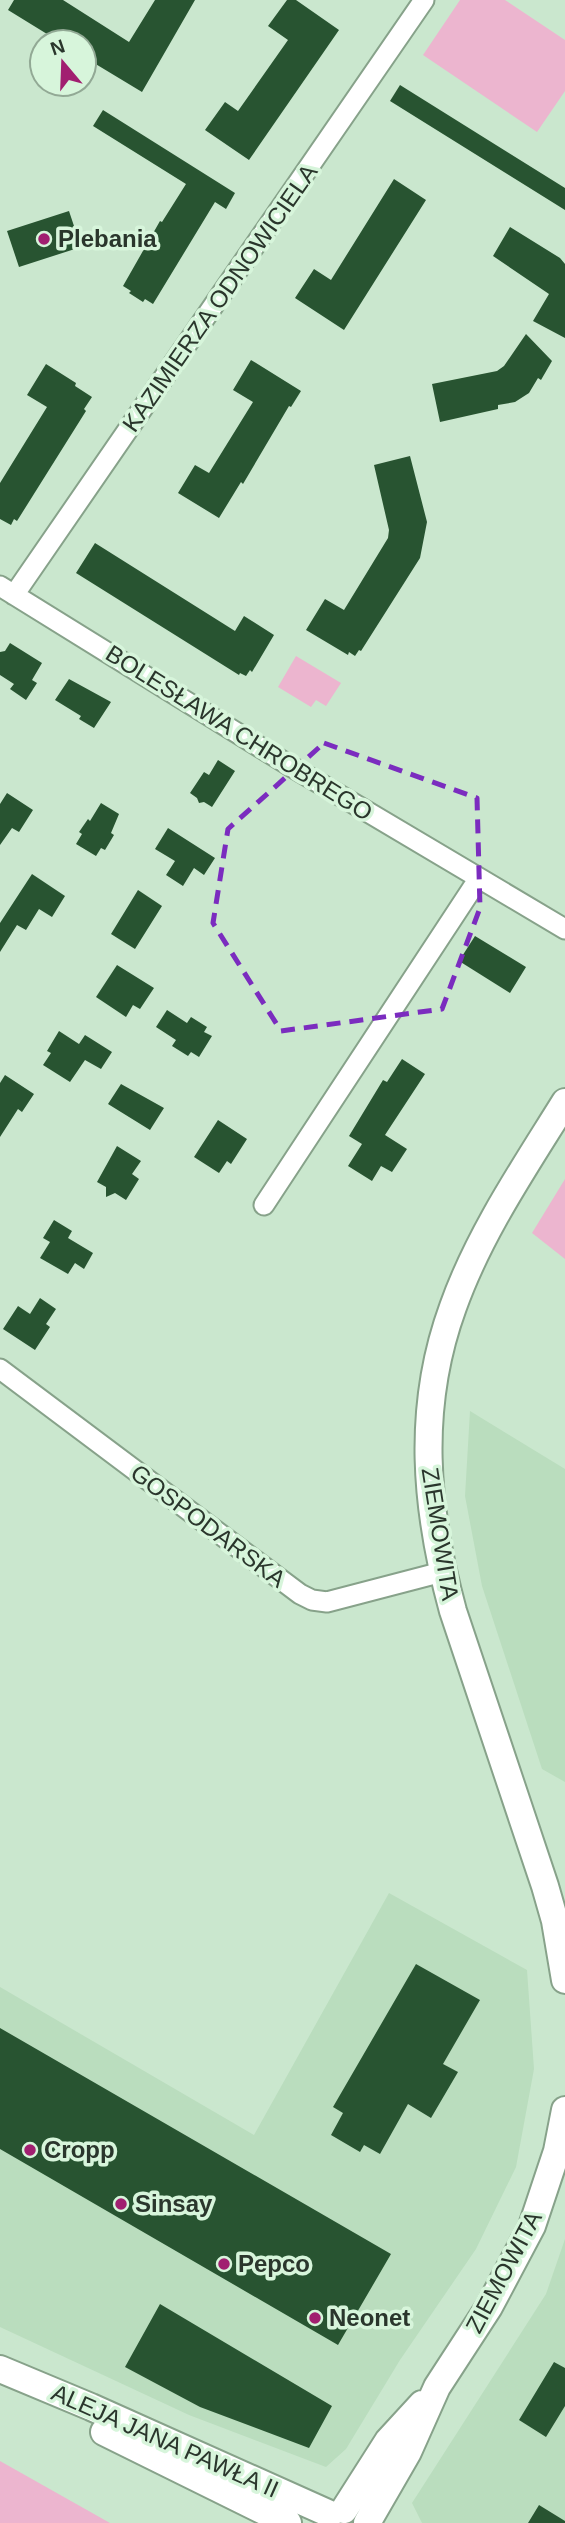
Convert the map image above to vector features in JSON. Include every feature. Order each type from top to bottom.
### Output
[{"type":"street","name":"KAZIMIERZA ODNOWICIELA","points":[[7,591],[424,0]]},
{"type":"street","name":"BOLESŁAWA CHROBREGO","points":[[7,591],[292,767],[565,929]]},
{"type":"street","points":[[264,1205],[479,878]]},
{"type":"street","name":"ZIEMOWITA","points":[[565,1102],[502,1204],[477,1252],[453,1308],[439,1357],[427,1446],[430,1502],[442,1572],[545,1886],[555,1921],[565,1980]]},
{"type":"street","name":"GOSPODARSKA","points":[[0,1369],[213,1530],[312,1600],[327,1601],[442,1572]]},
{"type":"street","name":"ZIEMOWITA","points":[[346,2518],[388,2441],[437,2388],[489,2307],[532,2226],[554,2161],[565,2110]]},
{"type":"street","name":"ALEJA JANA PAWŁA II","points":[[0,2370],[346,2518]]},
{"type":"street","name":"ALEJA JANA PAWŁA II","points":[[0,2370],[84,2421],[288,2523]]},
{"type":"highlighted area","points":[[324,743],[477,798],[480,908],[442,1009],[281,1031],[213,923],[228,829]]},
{"type":"shaded area","points":[[460,0],[505,0],[565,40],[565,91],[537,132],[423,55]]},
{"type":"shaded area","points":[[296,656],[341,683],[326,706],[316,700],[311,707],[278,687]]},
{"type":"shaded area","points":[[565,1179],[565,1259],[532,1233]]},
{"type":"shaded area","points":[[470,1411],[565,1469],[565,1782],[542,1769],[482,1586],[465,1496]]},
{"type":"shaded area","points":[[389,1893],[527,1970],[534,2069],[516,2167],[476,2249],[400,2360],[346,2449],[326,2467],[189,2415],[0,2327],[0,1987],[254,2135]]},
{"type":"shaded area","points":[[565,2239],[565,2523],[422,2523],[412,2503],[546,2294]]},
{"type":"shaded area","points":[[0,2461],[110,2523],[0,2523]]},
{"type":"building","points":[[14,0],[63,0],[129,42],[155,0],[195,0],[142,92],[98,65],[98,28],[37,28],[8,10]]},
{"type":"building","points":[[287,0],[296,0],[339,30],[249,160],[205,130],[225,102],[238,111],[288,40],[268,26]]},
{"type":"building","points":[[400,85],[565,188],[565,210],[390,101]]},
{"type":"building","points":[[103,110],[235,193],[226,209],[215,202],[153,304],[145,299],[143,302],[123,286],[160,221],[162,222],[186,184],[93,126]]},
{"type":"building","points":[[394,179],[426,200],[344,330],[295,298],[314,269],[331,280]]},
{"type":"building","name":"Plebania","points":[[69,211],[81,247],[19,267],[7,231]]},
{"type":"building","points":[[510,227],[560,258],[565,264],[565,338],[533,321],[549,294],[493,256]]},
{"type":"building","points":[[526,334],[552,361],[541,380],[538,378],[529,393],[515,402],[498,405],[498,409],[440,422],[432,384],[497,371],[504,366]]},
{"type":"building","points":[[251,360],[301,391],[219,518],[178,493],[195,465],[209,473],[253,402],[233,390]]},
{"type":"building","points":[[46,364],[92,397],[84,409],[86,411],[17,521],[14,519],[11,525],[0,519],[0,483],[47,407],[27,395]]},
{"type":"building","points":[[410,456],[427,522],[420,558],[361,651],[355,656],[349,652],[348,655],[306,630],[325,599],[344,610],[388,538],[389,530],[374,465]]},
{"type":"building","points":[[95,543],[235,631],[244,616],[274,635],[252,672],[250,670],[246,676],[240,673],[239,675],[76,573]]},
{"type":"building","points":[[10,643],[42,663],[32,680],[37,683],[26,700],[10,689],[14,684],[0,675],[0,652],[5,651]]},
{"type":"building","points":[[69,679],[111,702],[94,728],[79,719],[81,716],[55,700]]},
{"type":"building","points":[[218,760],[235,771],[212,807],[204,802],[199,803],[190,793],[204,772],[209,775]]},
{"type":"building","points":[[7,793],[33,810],[19,832],[12,828],[0,845],[0,804]]},
{"type":"building","points":[[101,803],[119,814],[111,833],[114,835],[105,850],[101,848],[96,856],[76,844],[82,834],[79,832],[88,819],[90,821]]},
{"type":"building","points":[[168,828],[215,858],[204,875],[194,868],[183,886],[166,875],[175,861],[155,849]]},
{"type":"building","points":[[32,874],[65,896],[52,917],[39,909],[26,930],[17,925],[0,952],[0,923]]},
{"type":"building","points":[[138,890],[162,906],[135,949],[111,934]]},
{"type":"building","points":[[475,936],[526,967],[510,993],[459,961]]},
{"type":"building","points":[[117,965],[154,988],[140,1009],[133,1005],[126,1017],[96,997]]},
{"type":"building","points":[[167,1010],[187,1023],[191,1017],[207,1027],[204,1032],[212,1036],[199,1057],[191,1052],[188,1056],[172,1046],[176,1040],[156,1027]]},
{"type":"building","points":[[59,1031],[79,1044],[85,1035],[112,1052],[101,1069],[85,1060],[70,1082],[43,1065],[51,1053],[47,1051]]},
{"type":"building","points":[[402,1059],[425,1074],[385,1135],[407,1149],[392,1172],[381,1166],[372,1181],[348,1166],[362,1144],[349,1136],[383,1080],[387,1082]]},
{"type":"building","points":[[5,1075],[34,1094],[22,1112],[18,1109],[0,1137],[0,1083]]},
{"type":"building","points":[[121,1084],[164,1108],[150,1130],[108,1104]]},
{"type":"building","points":[[218,1120],[247,1139],[231,1164],[227,1161],[219,1173],[194,1157]]},
{"type":"building","points":[[117,1146],[141,1161],[132,1174],[139,1179],[126,1200],[115,1193],[106,1197],[106,1187],[97,1182]]},
{"type":"building","points":[[54,1220],[72,1231],[68,1238],[93,1253],[84,1269],[75,1263],[68,1274],[40,1258],[50,1242],[43,1238]]},
{"type":"building","points":[[40,1298],[56,1309],[46,1324],[50,1327],[35,1350],[3,1329],[18,1306],[30,1314]]},
{"type":"building","points":[[416,1964],[480,2000],[443,2064],[458,2072],[431,2118],[408,2104],[380,2154],[364,2145],[360,2152],[331,2135],[343,2113],[333,2107]]},
{"type":"building","points":[[0,2028],[391,2254],[338,2345],[0,2149]]},
{"type":"building","points":[[160,2304],[332,2406],[309,2448],[200,2407],[125,2367]]},
{"type":"building","points":[[554,2362],[565,2368],[565,2406],[546,2437],[519,2420]]},
{"type":"building","points":[[539,2505],[565,2521],[565,2523],[528,2523]]},
{"type":"place","name":"Plebania","points":[[44,239]]},
{"type":"place","name":"Cropp","points":[[30,2150]]},
{"type":"place","name":"Sinsay","points":[[121,2204]]},
{"type":"place","name":"Pepco","points":[[224,2264]]},
{"type":"place","name":"Neonet","points":[[315,2318]]}]
